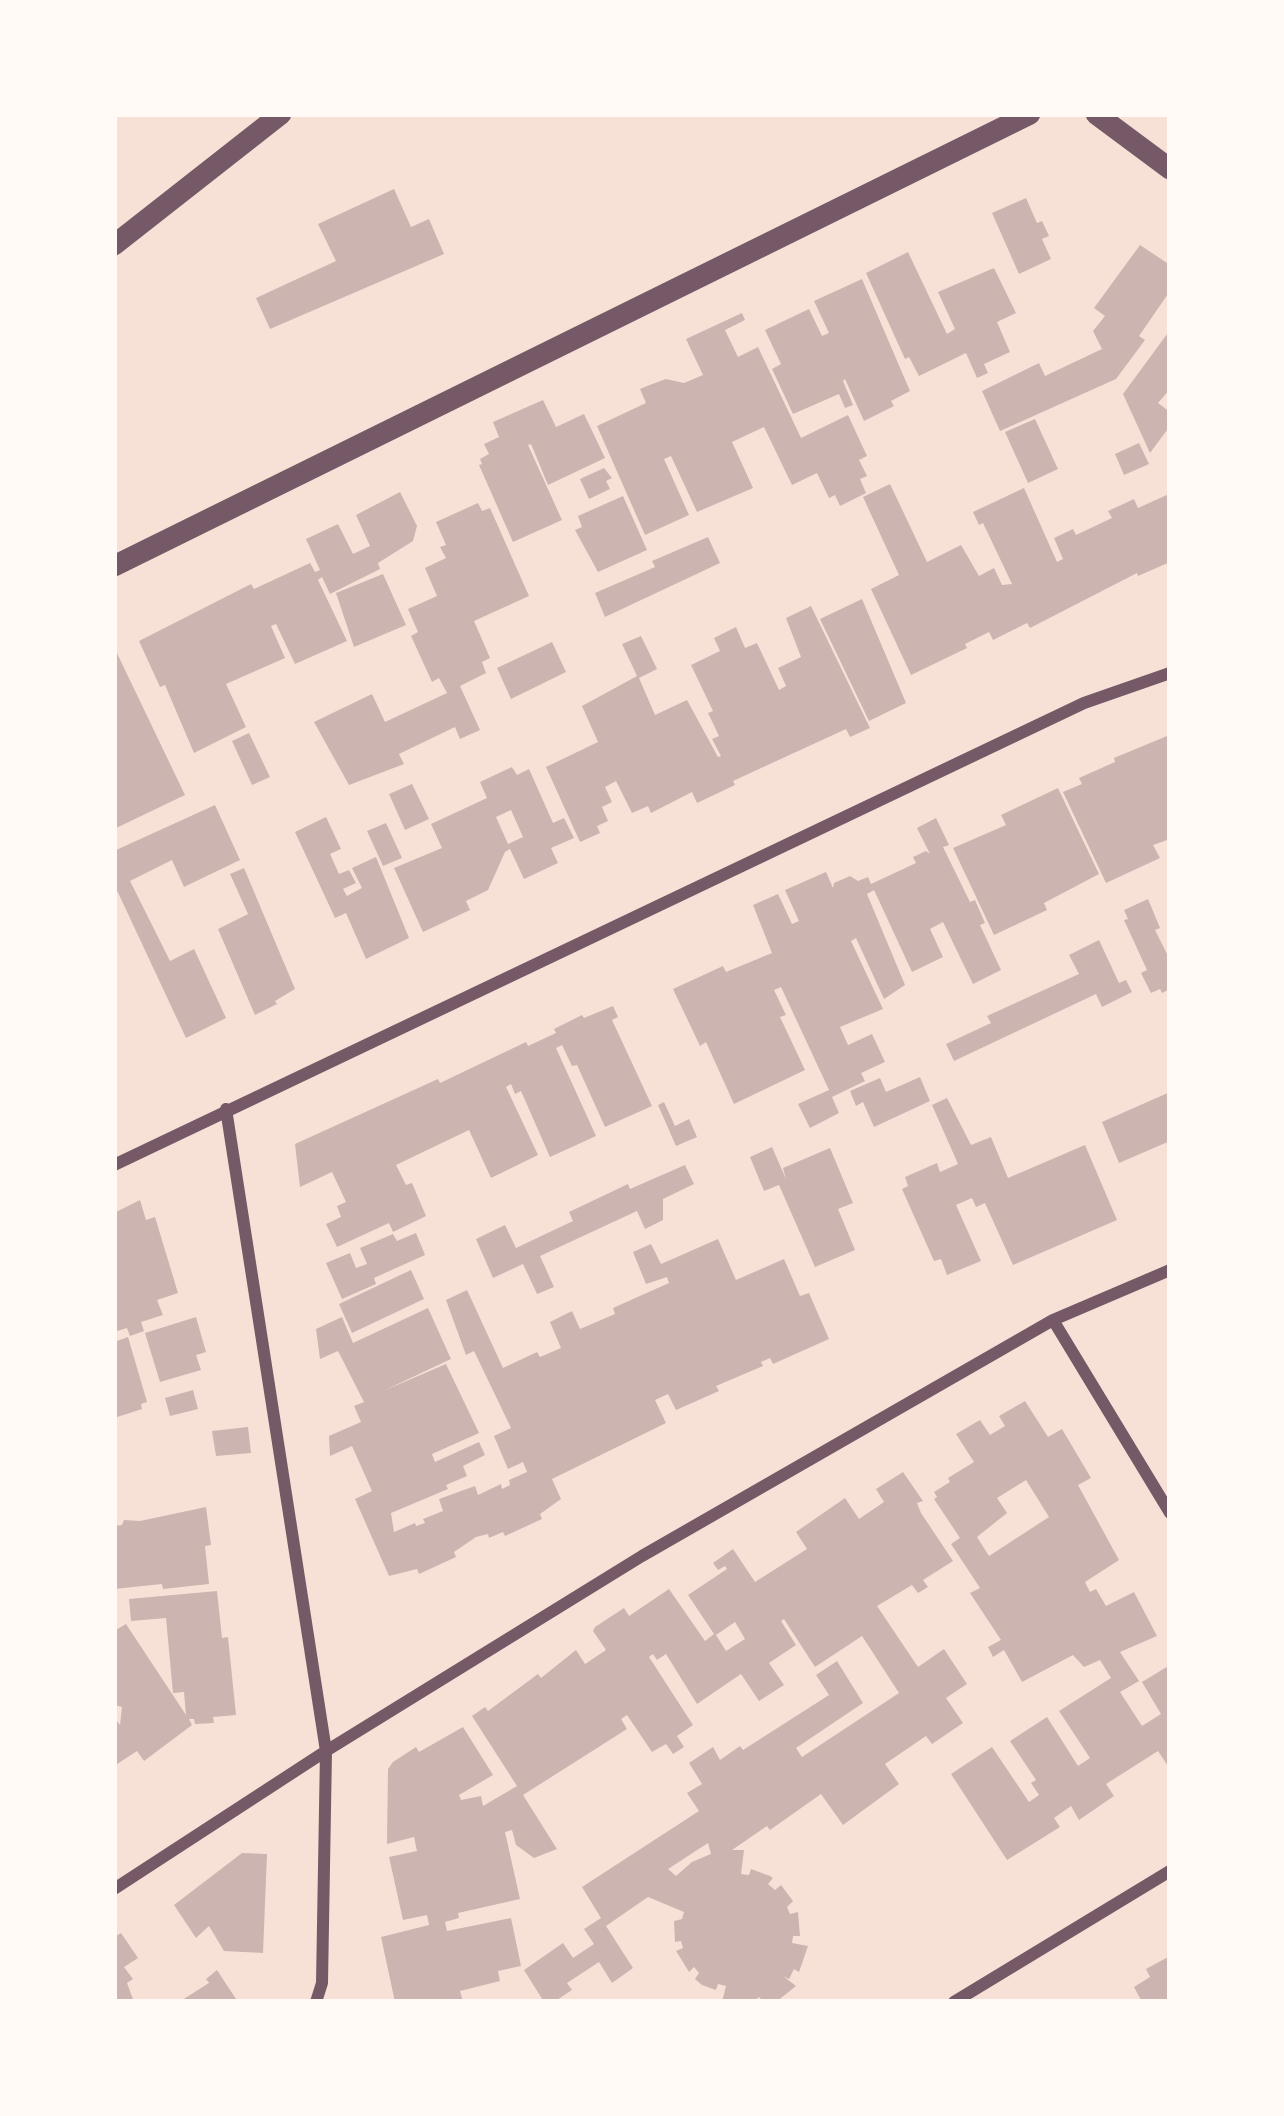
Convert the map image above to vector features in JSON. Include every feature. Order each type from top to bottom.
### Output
[{"type":"street","points":[[114,245],[281,114]]},
{"type":"street","points":[[114,566],[1030,114]]},
{"type":"street","points":[[1096,114],[1170,169]]},
{"type":"street","points":[[114,1165],[1084,703],[1170,673]]},
{"type":"street","points":[[226,1109],[326,1751],[322,1983],[316,2002]]},
{"type":"street","points":[[114,1888],[642,1556],[1053,1320],[1170,1270]]},
{"type":"street","points":[[1053,1320],[1170,1513]]},
{"type":"street","points":[[954,2002],[1170,1871]]},
{"type":"building","points":[[394,189],[411,227],[429,219],[444,254],[270,329],[256,298],[336,261],[318,224]]},
{"type":"building","points":[[1026,198],[1049,236],[1042,239],[1051,259],[1019,274],[992,213]]},
{"type":"building","points":[[1140,245],[1170,265],[1170,291],[1139,336],[1145,340],[1116,379],[1000,431],[982,391],[1039,363],[1045,376],[1102,349],[1093,331],[1105,316],[1094,308]]},
{"type":"building","points":[[908,252],[947,334],[955,329],[938,292],[994,268],[1016,313],[997,322],[1010,352],[984,364],[988,373],[977,378],[966,353],[919,376],[909,357],[905,359],[866,273]]},
{"type":"building","points":[[862,279],[910,391],[891,401],[894,406],[864,421],[845,379],[853,405],[845,408],[839,394],[793,414],[772,369],[781,364],[765,330],[809,309],[822,336],[829,333],[814,301]]},
{"type":"building","points":[[742,313],[745,320],[725,330],[738,357],[758,347],[801,438],[848,415],[867,456],[859,460],[867,476],[860,479],[866,493],[840,506],[835,495],[829,498],[817,473],[792,485],[764,427],[732,442],[753,488],[697,512],[671,456],[664,459],[689,515],[645,535],[597,426],[646,403],[640,389],[666,379],[684,383],[703,375],[686,339]]},
{"type":"building","points":[[1170,330],[1170,389],[1158,403],[1170,412],[1170,426],[1150,453],[1123,394]]},
{"type":"building","points":[[543,400],[556,427],[584,414],[605,458],[548,485],[528,445],[562,520],[513,542],[480,459],[489,454],[484,444],[499,437],[493,422]]},
{"type":"building","points":[[1035,419],[1058,469],[1028,483],[1005,432]]},
{"type":"building","points":[[1139,443],[1149,464],[1124,475],[1115,454]]},
{"type":"building","points":[[604,468],[612,478],[606,481],[610,489],[589,499],[580,479]]},
{"type":"building","points":[[890,484],[927,562],[961,545],[979,576],[994,568],[1002,585],[1012,584],[973,512],[1024,488],[1057,562],[1063,559],[1054,538],[1073,529],[1076,535],[1112,518],[1108,511],[1134,499],[1138,508],[1169,494],[1170,562],[1137,573],[1030,628],[1027,623],[993,640],[989,632],[911,675],[871,589],[899,575],[863,497]]},
{"type":"building","points":[[400,492],[417,526],[413,541],[378,563],[380,569],[330,594],[322,577],[318,580],[347,641],[295,664],[276,624],[271,626],[285,658],[226,684],[246,727],[194,753],[165,685],[160,687],[139,641],[251,584],[254,589],[310,563],[315,572],[320,570],[306,539],[338,524],[353,554],[370,546],[356,515]]},
{"type":"building","points":[[623,496],[647,550],[598,572],[575,530],[582,527],[578,516]]},
{"type":"building","points":[[478,503],[482,511],[490,508],[529,596],[474,621],[490,658],[482,662],[486,673],[460,686],[480,730],[460,739],[455,727],[399,754],[404,764],[349,785],[314,722],[372,694],[385,722],[447,693],[439,678],[432,682],[411,636],[418,632],[408,609],[437,596],[425,568],[446,558],[436,522]]},
{"type":"building","points":[[708,537],[720,563],[605,617],[595,593]]},
{"type":"building","points":[[383,574],[406,625],[354,647],[336,593]]},
{"type":"building","points":[[862,599],[906,703],[869,721],[820,619]]},
{"type":"building","points":[[811,606],[870,728],[850,737],[846,729],[733,781],[735,785],[697,803],[692,792],[651,813],[648,806],[632,813],[616,781],[605,787],[612,802],[602,807],[608,821],[597,826],[600,833],[580,842],[546,767],[598,742],[582,706],[637,676],[622,644],[641,636],[657,669],[639,678],[655,715],[687,700],[718,757],[712,739],[719,736],[708,713],[713,711],[691,665],[720,651],[714,638],[736,627],[745,648],[757,643],[779,690],[786,686],[778,668],[801,657],[786,618]]},
{"type":"building","points":[[552,642],[566,672],[511,699],[497,668]]},
{"type":"building","points":[[114,647],[185,795],[114,829]]},
{"type":"building","points":[[249,733],[270,777],[252,785],[232,741]]},
{"type":"building","points":[[1167,736],[1170,839],[1153,845],[1160,858],[1106,883],[1063,792],[1082,784],[1079,778],[1115,762],[1114,758]]},
{"type":"building","points":[[512,767],[517,775],[529,769],[553,823],[564,818],[574,838],[551,848],[558,863],[524,879],[510,849],[505,852],[488,890],[466,901],[470,910],[423,932],[394,868],[442,848],[431,824],[487,798],[480,782]],"holes":[[[511,810],[523,837],[508,844],[496,817]]]},
{"type":"building","points":[[412,784],[429,819],[405,830],[389,794]]},
{"type":"building","points":[[1058,788],[1099,874],[1044,903],[1047,910],[994,935],[953,848],[1006,825],[1001,815]]},
{"type":"building","points":[[215,805],[240,860],[184,887],[172,860],[130,881],[170,961],[194,949],[226,1018],[186,1038],[114,884],[114,851]]},
{"type":"building","points":[[326,817],[341,849],[330,854],[339,874],[349,870],[356,883],[343,889],[347,896],[362,888],[352,868],[376,857],[409,938],[366,959],[346,913],[335,918],[295,832]]},
{"type":"building","points":[[936,818],[949,845],[943,847],[970,902],[975,900],[985,923],[980,925],[1001,970],[973,984],[943,922],[930,929],[943,957],[912,972],[874,890],[867,894],[905,985],[884,999],[856,938],[851,941],[883,1009],[840,1027],[848,1045],[872,1034],[885,1062],[861,1073],[865,1081],[832,1097],[839,1113],[810,1128],[798,1104],[829,1090],[781,987],[774,990],[786,1015],[780,1017],[805,1070],[734,1104],[706,1042],[700,1046],[673,989],[723,966],[726,972],[772,953],[753,905],[778,894],[792,924],[799,921],[785,890],[826,872],[833,888],[850,876],[858,881],[868,877],[871,884],[916,863],[913,857],[926,851],[930,854],[917,828]]},
{"type":"building","points":[[386,823],[402,858],[383,866],[367,831]]},
{"type":"building","points":[[244,868],[295,989],[255,1015],[218,929],[248,914],[230,874]]},
{"type":"building","points":[[1148,899],[1160,928],[1155,930],[1170,960],[1170,989],[1162,993],[1160,989],[1151,993],[1141,973],[1147,970],[1124,920],[1128,919],[1124,910]]},
{"type":"building","points":[[1099,940],[1119,983],[1126,980],[1132,992],[1102,1007],[1096,994],[954,1061],[946,1044],[991,1023],[987,1016],[1079,974],[1069,955]]},
{"type":"building","points":[[613,1006],[618,1017],[612,1020],[652,1106],[605,1127],[577,1065],[572,1066],[562,1045],[556,1048],[596,1136],[550,1157],[521,1091],[515,1094],[511,1084],[506,1087],[538,1155],[491,1178],[469,1130],[396,1165],[406,1185],[412,1183],[426,1216],[393,1232],[389,1223],[337,1247],[326,1224],[341,1217],[337,1206],[346,1202],[332,1172],[300,1187],[295,1144],[438,1079],[440,1083],[526,1042],[528,1046],[582,1015]]},
{"type":"building","points":[[920,1077],[930,1101],[874,1127],[863,1102],[856,1106],[850,1091],[880,1078],[886,1092]]},
{"type":"building","points":[[1170,1092],[1170,1141],[1119,1163],[1102,1122]]},
{"type":"building","points":[[947,1098],[971,1145],[991,1137],[1008,1178],[1085,1145],[1117,1220],[1013,1265],[985,1203],[976,1207],[972,1198],[956,1205],[981,1261],[947,1275],[941,1259],[934,1261],[902,1189],[908,1186],[905,1177],[937,1163],[940,1172],[958,1164],[932,1105]]},
{"type":"building","points":[[664,1102],[675,1126],[689,1119],[697,1137],[676,1146],[658,1105]]},
{"type":"building","points":[[772,1147],[786,1179],[783,1168],[830,1148],[853,1203],[838,1209],[855,1250],[815,1267],[779,1185],[764,1191],[750,1157]]},
{"type":"building","points":[[685,1165],[694,1184],[663,1199],[663,1220],[645,1229],[637,1211],[540,1256],[554,1287],[537,1294],[523,1264],[493,1278],[476,1239],[505,1225],[516,1248],[573,1221],[569,1212],[628,1184],[630,1189]]},
{"type":"building","points":[[140,1200],[146,1220],[155,1217],[178,1293],[157,1300],[163,1315],[141,1322],[144,1331],[130,1336],[127,1328],[114,1332],[114,1213]]},
{"type":"building","points":[[416,1233],[425,1255],[342,1299],[326,1263],[350,1253],[356,1268],[367,1264],[360,1248],[393,1234],[397,1241]]},
{"type":"building","points":[[718,1239],[736,1280],[784,1259],[800,1296],[809,1293],[829,1339],[773,1364],[770,1358],[761,1362],[763,1366],[716,1386],[719,1391],[676,1410],[668,1394],[655,1400],[666,1423],[552,1479],[561,1499],[540,1514],[542,1519],[505,1536],[503,1532],[476,1537],[454,1552],[456,1557],[419,1574],[417,1569],[389,1576],[355,1499],[372,1491],[352,1446],[330,1456],[329,1436],[361,1422],[354,1406],[364,1402],[338,1351],[320,1359],[316,1329],[342,1317],[353,1343],[428,1308],[451,1359],[383,1391],[446,1364],[479,1433],[432,1454],[435,1462],[479,1442],[485,1455],[463,1466],[467,1476],[446,1485],[448,1489],[391,1513],[394,1532],[425,1523],[423,1519],[443,1511],[439,1499],[475,1486],[478,1495],[501,1484],[502,1489],[527,1472],[523,1462],[508,1469],[494,1436],[511,1428],[474,1351],[466,1355],[446,1300],[467,1290],[503,1368],[537,1352],[540,1357],[561,1348],[550,1322],[572,1311],[580,1329],[669,1283],[667,1277],[646,1284],[633,1252],[651,1244],[661,1264]]},
{"type":"building","points":[[411,1270],[424,1299],[352,1333],[339,1304]]},
{"type":"building","points":[[196,1317],[206,1352],[196,1355],[201,1370],[160,1382],[145,1333]]},
{"type":"building","points":[[128,1337],[147,1402],[141,1404],[142,1409],[114,1418],[114,1342]]},
{"type":"building","points":[[193,1390],[198,1409],[170,1416],[165,1398]]},
{"type":"building","points":[[1025,1401],[1048,1437],[1062,1429],[1091,1478],[1078,1485],[1119,1560],[1085,1582],[1090,1592],[1096,1589],[1106,1606],[1134,1592],[1157,1636],[1120,1652],[1139,1681],[1120,1692],[1142,1726],[1161,1714],[1142,1682],[1170,1665],[1170,1769],[1158,1751],[1106,1784],[1114,1796],[1079,1820],[1071,1806],[1054,1818],[1060,1827],[1007,1860],[951,1774],[992,1747],[1029,1802],[1039,1795],[1031,1783],[1036,1780],[1010,1741],[1047,1717],[1078,1766],[1090,1758],[1059,1711],[1111,1678],[1100,1660],[1084,1667],[1073,1655],[1022,1682],[1004,1650],[993,1657],[988,1647],[1001,1640],[970,1593],[980,1588],[951,1544],[960,1538],[934,1492],[974,1462],[956,1434],[980,1420],[990,1435],[1005,1426],[999,1416]],"holes":[[[1026,1480],[1049,1517],[989,1556],[977,1537],[1007,1513],[997,1498]]]},
{"type":"building","points":[[248,1427],[251,1453],[216,1456],[212,1431]]},
{"type":"building","points":[[903,1472],[923,1501],[917,1503],[921,1513],[953,1561],[923,1580],[928,1587],[918,1593],[912,1585],[877,1606],[918,1667],[944,1649],[967,1684],[946,1698],[963,1723],[932,1744],[926,1736],[885,1764],[899,1784],[843,1825],[821,1794],[732,1850],[744,1850],[741,1874],[749,1875],[751,1869],[770,1876],[768,1884],[775,1890],[781,1885],[793,1901],[787,1907],[790,1914],[798,1912],[800,1936],[793,1936],[792,1943],[808,1946],[799,1972],[794,1969],[789,1979],[783,1976],[796,1986],[776,2002],[761,2002],[760,1997],[750,2002],[722,2002],[726,1986],[718,1984],[716,1990],[702,1985],[695,1979],[699,1973],[694,1967],[689,1972],[676,1951],[683,1948],[681,1941],[675,1942],[674,1921],[682,1919],[684,1912],[648,1897],[606,1926],[633,1968],[612,1983],[599,1962],[567,1983],[572,1990],[554,2002],[544,2002],[524,1970],[563,1943],[573,1958],[594,1944],[584,1929],[601,1918],[582,1887],[699,1811],[687,1793],[702,1784],[689,1763],[713,1747],[720,1760],[740,1746],[743,1750],[829,1695],[816,1675],[837,1661],[863,1703],[796,1748],[802,1757],[899,1693],[862,1636],[815,1667],[784,1619],[796,1645],[769,1663],[784,1685],[759,1701],[741,1674],[697,1704],[666,1654],[657,1660],[653,1654],[649,1657],[693,1725],[677,1736],[684,1747],[673,1754],[666,1744],[652,1752],[627,1715],[621,1719],[627,1729],[523,1795],[557,1849],[534,1858],[516,1845],[512,1830],[505,1832],[520,1899],[458,1913],[459,1918],[445,1922],[447,1931],[511,1918],[521,1966],[498,1971],[500,1981],[460,1991],[463,2002],[395,2002],[381,1937],[429,1925],[427,1915],[403,1920],[389,1857],[417,1851],[414,1837],[387,1844],[388,1769],[393,1762],[463,1727],[493,1775],[459,1795],[461,1800],[481,1796],[483,1806],[517,1786],[472,1716],[485,1707],[488,1711],[538,1674],[541,1678],[576,1650],[585,1664],[606,1650],[595,1627],[624,1608],[629,1616],[669,1589],[705,1641],[714,1634],[688,1595],[727,1569],[718,1570],[713,1563],[733,1549],[755,1582],[807,1549],[796,1532],[845,1498],[859,1519],[884,1502],[876,1489]],"holes":[[[735,1622],[745,1639],[726,1651],[716,1635]],[[708,1843],[711,1854],[676,1876],[668,1869]]]},
{"type":"building","points":[[206,1507],[209,1584],[114,1589],[114,1526],[124,1520]]},
{"type":"building","points":[[217,1591],[222,1638],[228,1637],[236,1715],[213,1717],[214,1723],[195,1724],[189,1719],[192,1725],[144,1761],[137,1751],[114,1766],[114,1717],[120,1725],[122,1707],[114,1705],[114,1631],[126,1624],[186,1715],[184,1692],[173,1693],[166,1618],[131,1621],[129,1599]]},
{"type":"building","points":[[242,1853],[267,1854],[263,1953],[224,1951],[209,1926],[196,1938],[174,1905]]},
{"type":"building","points":[[121,1933],[138,1958],[124,1967],[133,1979],[127,1983],[134,2002],[114,2002],[114,1937]]},
{"type":"building","points":[[1170,1956],[1170,2002],[1142,2002],[1134,1987],[1150,1977],[1146,1969]]},
{"type":"building","points":[[217,1970],[238,2002],[179,2002],[209,1983],[206,1979]]}]
